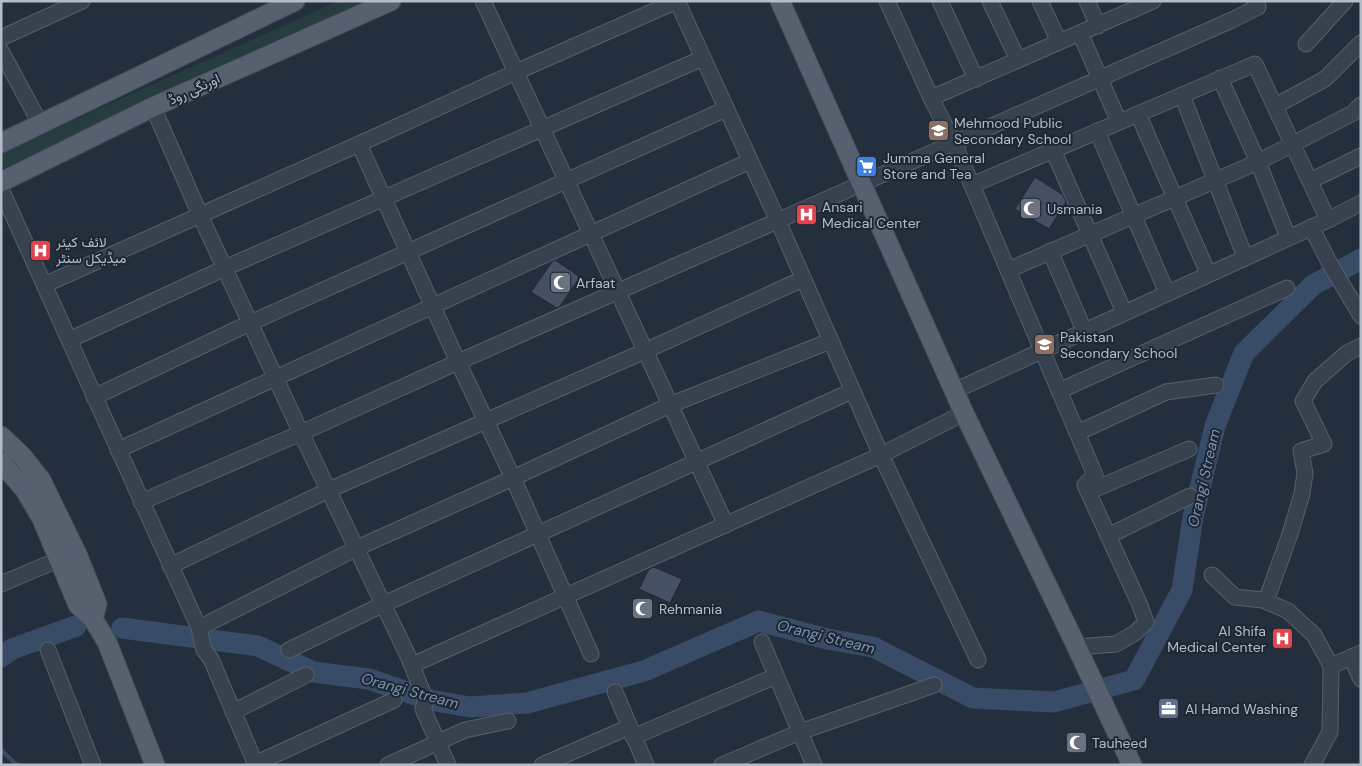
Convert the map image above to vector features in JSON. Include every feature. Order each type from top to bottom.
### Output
[{"type":"main road","points":[[1,142],[41,125],[296,1]]},
{"type":"main road","name":"اورنگی روڈ","points":[[1,182],[153,107],[390,1]]},
{"type":"main road","points":[[780,1],[964,413],[1075,643],[1128,758]]},
{"type":"main road","points":[[1,436],[22,456],[40,480],[57,511],[98,604],[93,619]]},
{"type":"main road","points":[[4,468],[25,490],[42,519],[78,605],[93,619],[107,642],[155,765]]},
{"type":"street","points":[[1,38],[82,1]]},
{"type":"street","points":[[483,1],[726,525]]},
{"type":"street","points":[[44,285],[677,1],[778,221],[881,455],[978,660]]},
{"type":"street","points":[[887,1],[931,98],[954,143],[1060,391],[1095,475],[1085,485],[1146,622],[1135,633],[1116,644],[1075,643]]},
{"type":"street","points":[[940,1],[976,78]]},
{"type":"street","points":[[990,1],[1018,60]]},
{"type":"street","points":[[1040,1],[1059,42]]},
{"type":"street","points":[[1087,1],[1098,26]]},
{"type":"street","points":[[141,502],[301,433],[1232,20],[1258,7],[1255,1]]},
{"type":"street","points":[[1306,44],[1345,1]]},
{"type":"street","points":[[931,98],[1098,26],[1143,3]]},
{"type":"street","points":[[1080,33],[1119,122]]},
{"type":"street","points":[[1274,106],[1326,79],[1361,43]]},
{"type":"street","points":[[1,51],[41,125]]},
{"type":"street","points":[[69,340],[225,268],[703,58]]},
{"type":"street","points":[[972,185],[1255,64],[1328,220]]},
{"type":"street","points":[[1220,78],[1258,162],[1288,237]]},
{"type":"street","points":[[1182,95],[1245,256]]},
{"type":"street","points":[[1008,270],[1258,162],[1353,113],[1361,106]]},
{"type":"street","points":[[153,107],[200,215],[301,433],[411,661],[426,701],[423,709],[448,765]]},
{"type":"street","points":[[94,396],[250,322],[726,109]]},
{"type":"street","points":[[1138,114],[1208,274]]},
{"type":"street","points":[[1097,131],[1167,293]]},
{"type":"street","points":[[359,144],[432,306],[514,478],[591,654]]},
{"type":"street","points":[[1053,150],[1124,312]]},
{"type":"street","points":[[1310,181],[1361,156]]},
{"type":"street","points":[[118,450],[750,161]]},
{"type":"street","points":[[1,189],[199,628],[204,650],[211,659],[255,764],[394,700]]},
{"type":"street","points":[[954,391],[1245,256],[1328,220],[1361,203]]},
{"type":"street","points":[[1311,227],[1344,289],[1361,316]]},
{"type":"street","points":[[1050,251],[1084,330]]},
{"type":"street","points":[[170,566],[329,490],[645,351],[803,279]]},
{"type":"street","points":[[1060,391],[1287,288]]},
{"type":"street","points":[[199,628],[357,548],[514,478],[670,405],[830,341]]},
{"type":"street","points":[[1266,601],[1302,494],[1305,473],[1301,451],[1324,444],[1303,402],[1315,381],[1347,353],[1361,346]]},
{"type":"street","points":[[1077,433],[1166,392],[1216,385]]},
{"type":"street","points":[[289,650],[384,604],[852,391]]},
{"type":"street","points":[[411,661],[565,597],[726,525],[881,455],[964,413]]},
{"type":"street","points":[[1088,492],[1189,449]]},
{"type":"street","points":[[1108,536],[1190,496]]},
{"type":"street","points":[[1,584],[60,559]]},
{"type":"street","points":[[1212,576],[1235,597],[1266,601],[1288,611],[1314,634],[1331,666],[1330,732],[1312,765]]},
{"type":"street","points":[[762,642],[814,765]]},
{"type":"street","points":[[48,650],[93,765]]},
{"type":"street","points":[[1331,666],[1356,655],[1361,679]]},
{"type":"street","points":[[233,712],[306,675]]},
{"type":"street","points":[[542,765],[776,676]]},
{"type":"street","points":[[722,765],[800,732],[934,685]]},
{"type":"street","points":[[615,692],[646,765]]},
{"type":"street","points":[[388,765],[465,730],[508,721]]},
{"type":"green space","points":[[338,1],[377,1],[1,169],[1,153]]},
{"type":"building","points":[[1035,177],[1063,195],[1066,202],[1049,229],[1015,209]]},
{"type":"building","points":[[555,260],[580,277],[557,308],[531,292]]},
{"type":"building","points":[[654,567],[682,579],[670,603],[639,589],[649,569]]},
{"type":"waterway","name":"Orangi Stream","points":[[122,628],[258,646],[313,672],[369,679],[430,700],[470,707],[527,703],[644,671],[759,621],[827,639],[873,647],[973,698],[1054,702],[1134,680],[1182,590],[1193,517],[1215,426],[1244,353],[1313,285],[1361,259]]},
{"type":"waterway","name":"Orangi Stream","points":[[1,657],[12,649],[76,626]]},
{"type":"waterway","points":[[1,750],[17,765]]},
{"type":"place","name":"Mehmood Public Secondary School","points":[[938,131]]},
{"type":"place","name":"Jumma General Store and Tea","points":[[867,166]]},
{"type":"place","name":"Usmania","points":[[1031,209]]},
{"type":"place","name":"Ansari Medical Center","points":[[806,215]]},
{"type":"place","name":"لائف کیئر میڈیکل سنٹر","points":[[40,250]]},
{"type":"place","name":"Arfaat","points":[[560,283]]},
{"type":"place","name":"Pakistan Secondary School","points":[[1044,345]]},
{"type":"place","name":"Rehmania","points":[[643,609]]},
{"type":"place","name":"Al Shifa Medical Center","points":[[1282,639]]},
{"type":"place","name":"Al Hamd Washing","points":[[1169,709]]},
{"type":"place","name":"Tauheed","points":[[1076,743]]}]
